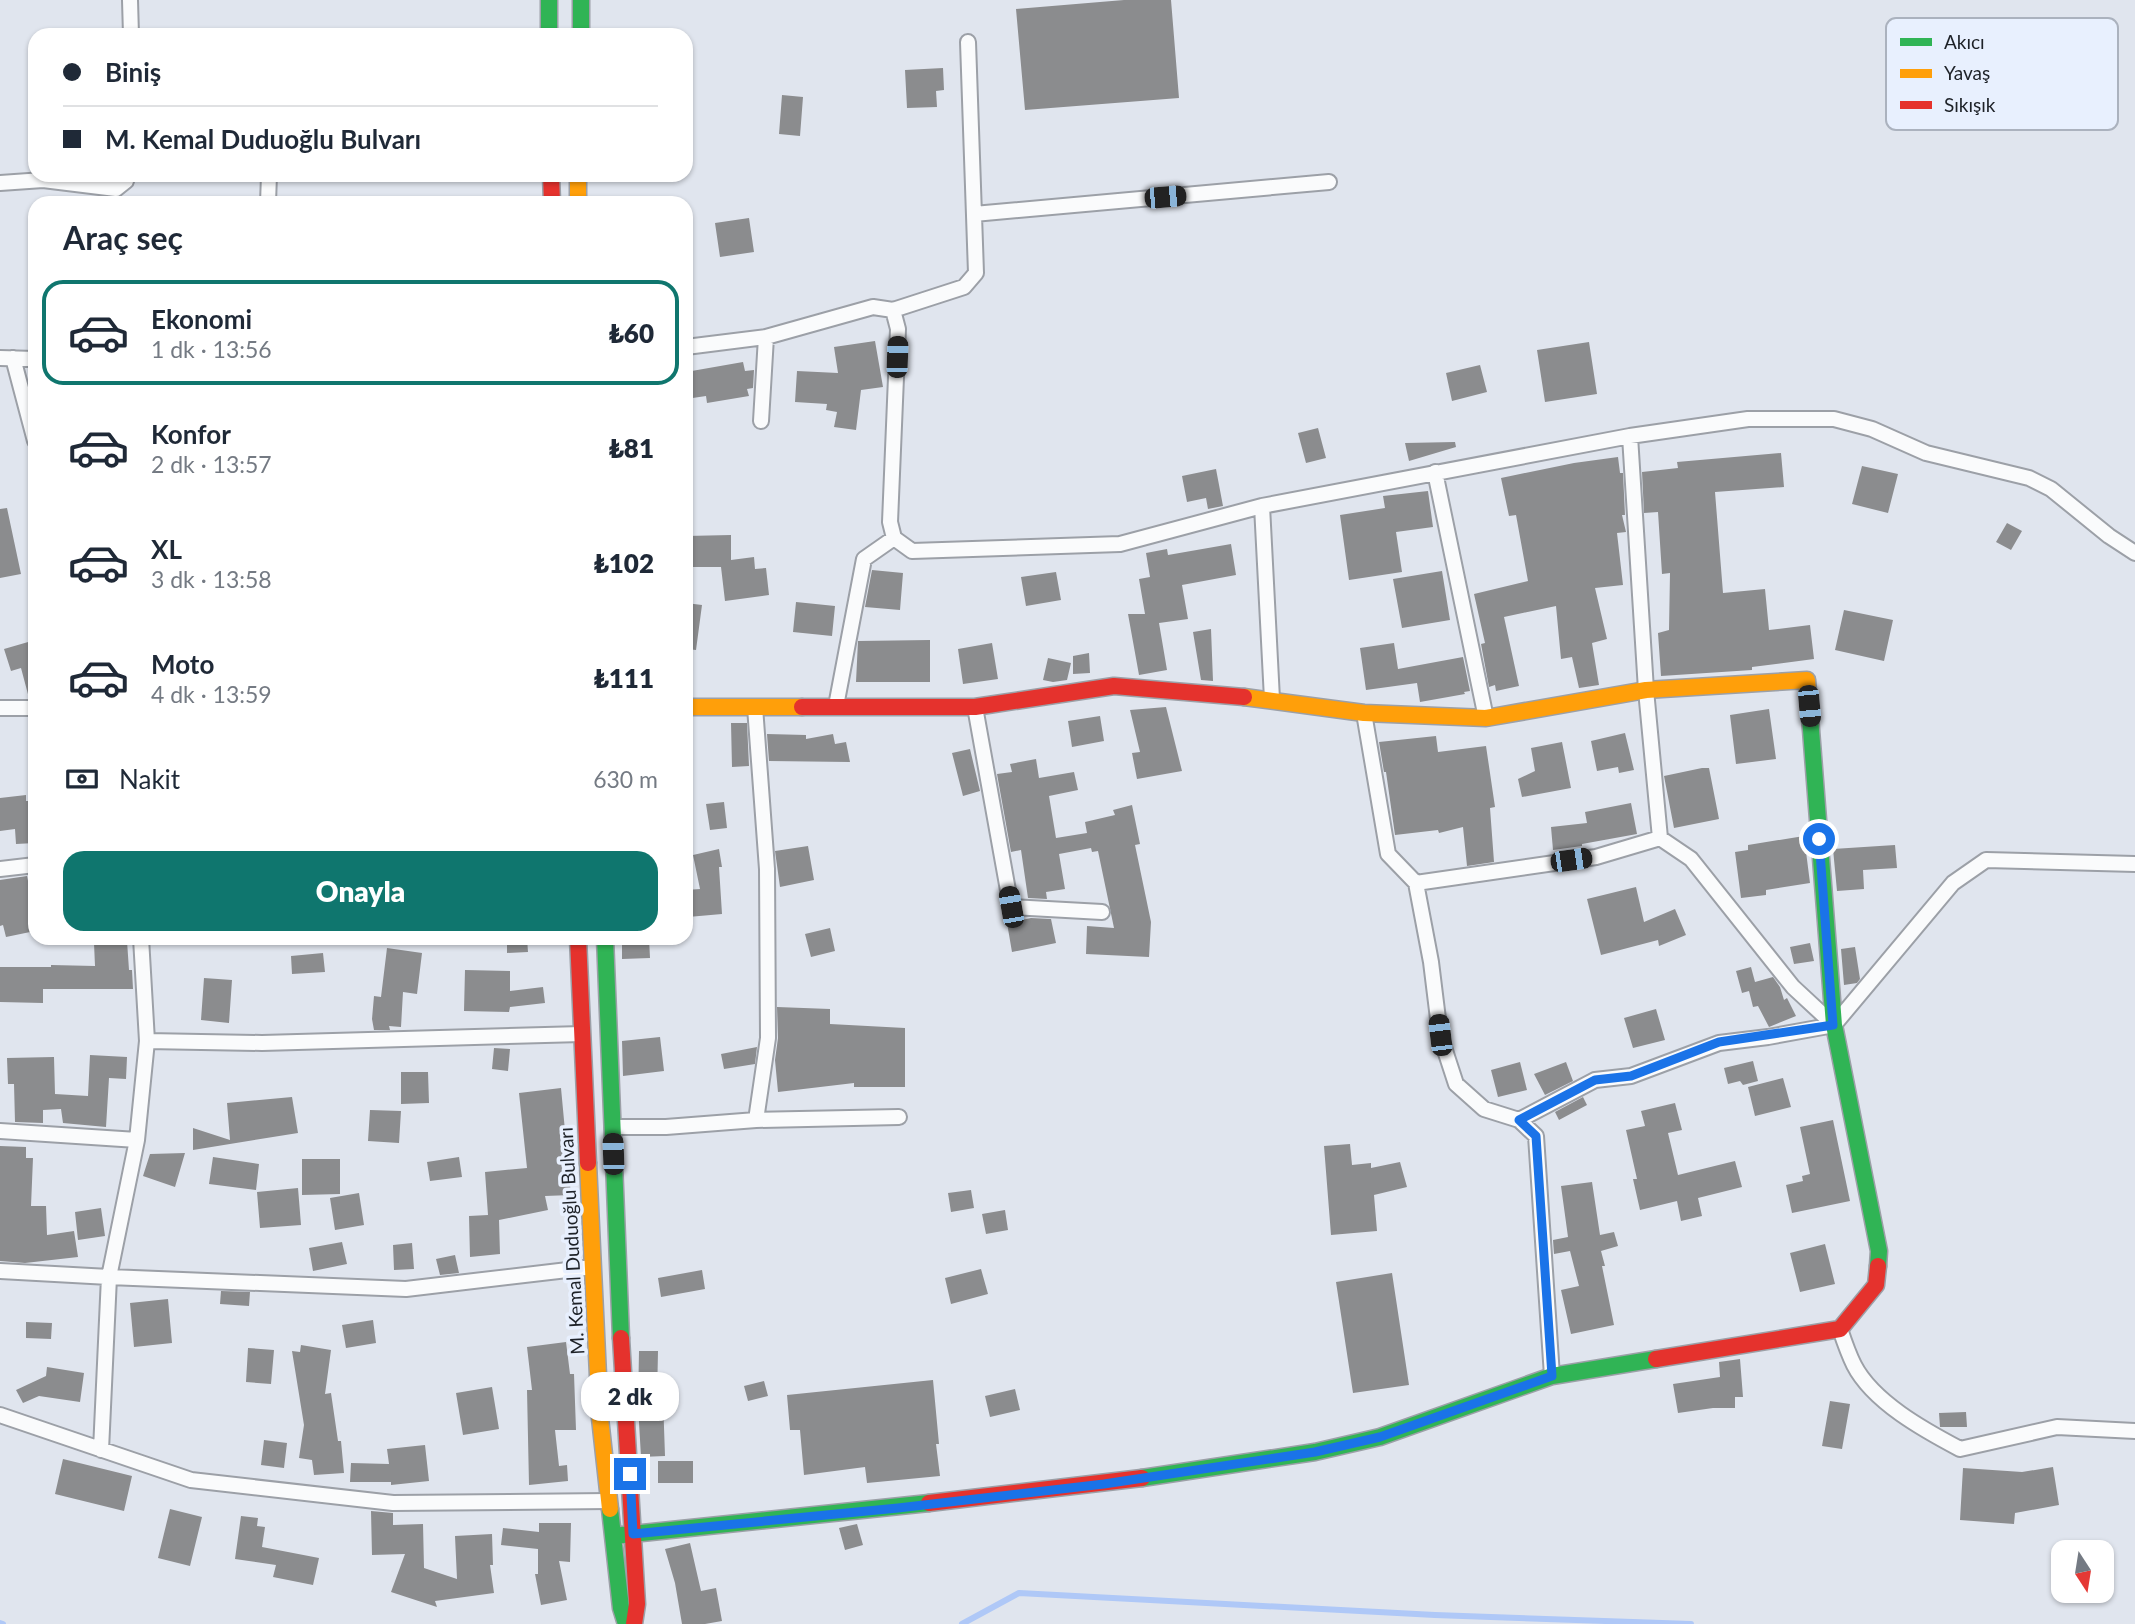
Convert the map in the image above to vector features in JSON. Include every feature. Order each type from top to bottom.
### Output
[{"type":"street","points":[[130,0],[131,28]]},
{"type":"street","points":[[549,0],[550,28]]},
{"type":"street","points":[[580,28],[581,0]]},
{"type":"street","points":[[693,346],[766,337],[873,307],[893,310],[964,287],[976,273],[968,42]]},
{"type":"street","points":[[0,183],[28,181]]},
{"type":"street","points":[[59,182],[116,189],[125,182]]},
{"type":"street","points":[[974,214],[1329,182]]},
{"type":"street","points":[[893,310],[898,329],[890,522],[894,538],[912,551],[1120,544],[1262,506],[1630,436],[1748,419],[1834,419],[1872,429],[1926,453],[2029,478],[2051,489],[2109,536],[2135,553]]},
{"type":"street","points":[[761,421],[766,337]]},
{"type":"street","points":[[28,359],[6,358],[28,421]]},
{"type":"street","points":[[1630,436],[1646,690],[1660,838]]},
{"type":"street","points":[[1435,472],[1486,718]]},
{"type":"street","points":[[1262,506],[1272,699]]},
{"type":"street","points":[[836,706],[864,559],[894,538]]},
{"type":"street","points":[[613,1536],[898,1508],[1104,1484],[1315,1452],[1380,1437],[1552,1376],[1840,1329],[1876,1285],[1879,1251],[1833,1025],[1807,680],[1646,690],[1486,718],[1364,713],[1272,699],[1114,686],[975,707],[693,707]]},
{"type":"street","points":[[755,707],[766,869],[768,1038],[756,1120]]},
{"type":"street","points":[[975,707],[1011,907],[1102,912]]},
{"type":"street","points":[[0,708],[28,708]]},
{"type":"street","points":[[1364,713],[1388,854],[1416,883],[1431,962],[1440,1035],[1456,1084],[1484,1109],[1519,1120],[1536,1136],[1552,1376]]},
{"type":"street","points":[[1416,883],[1597,857],[1660,838]]},
{"type":"street","points":[[1660,838],[1691,859],[1793,987],[1833,1025]]},
{"type":"street","points":[[1519,1120],[1595,1080],[1631,1076],[1719,1042],[1833,1025],[1953,883],[1986,860],[2135,864]]},
{"type":"street","points":[[0,869],[28,866]]},
{"type":"street","points":[[101,1450],[109,1278],[137,1140],[147,1041],[141,945]]},
{"type":"street","name":"M. Kemal Duduoğlu Bulvarı","points":[[578,945],[600,1418],[621,1608],[626,1624]]},
{"type":"street","points":[[605,945],[616,1264],[637,1604],[634,1624]]},
{"type":"street","points":[[147,1041],[262,1042],[582,1034]]},
{"type":"street","points":[[612,1127],[666,1127],[756,1120],[900,1118]]},
{"type":"street","points":[[0,1131],[137,1140]]},
{"type":"street","points":[[0,1271],[406,1290],[593,1267]]},
{"type":"street","points":[[1840,1329],[1855,1367],[1878,1394],[1916,1426],[1960,1449],[2057,1427],[2135,1431]]},
{"type":"street","points":[[0,1415],[191,1480],[393,1503],[632,1501]]},
{"type":"building","points":[[1124,0],[1171,0],[1179,98],[1025,110],[1016,9]]},
{"type":"building","points":[[943,68],[944,90],[936,91],[937,107],[907,108],[905,70]]},
{"type":"building","points":[[782,95],[803,97],[800,136],[779,134]]},
{"type":"building","points":[[749,218],[754,252],[720,257],[715,223]]},
{"type":"building","points":[[875,341],[883,387],[861,390],[856,430],[834,427],[837,412],[826,410],[827,404],[795,402],[797,371],[838,373],[834,347]]},
{"type":"building","points":[[1589,342],[1597,394],[1545,402],[1537,350]]},
{"type":"building","points":[[743,362],[745,371],[754,370],[753,388],[747,389],[749,396],[707,403],[706,396],[693,398],[693,371]]},
{"type":"building","points":[[1480,365],[1487,392],[1452,401],[1446,373]]},
{"type":"building","points":[[1318,428],[1326,458],[1306,463],[1298,433]]},
{"type":"building","points":[[1455,442],[1456,447],[1409,461],[1405,443]]},
{"type":"building","points":[[1781,453],[1784,487],[1715,492],[1723,593],[1765,589],[1769,630],[1810,625],[1814,659],[1752,667],[1752,670],[1661,676],[1658,633],[1669,630],[1670,573],[1662,574],[1658,512],[1644,513],[1642,472],[1678,468],[1677,462]]},
{"type":"building","points":[[1618,457],[1620,473],[1623,473],[1625,515],[1622,515],[1626,532],[1617,533],[1623,585],[1595,588],[1607,639],[1592,643],[1599,685],[1579,688],[1572,657],[1561,659],[1556,606],[1504,617],[1519,686],[1496,691],[1495,685],[1489,687],[1481,644],[1485,643],[1474,594],[1528,581],[1516,515],[1509,516],[1501,478]]},
{"type":"building","points":[[1862,466],[1898,474],[1888,513],[1852,504]]},
{"type":"building","points":[[1216,469],[1223,506],[1208,509],[1206,498],[1187,502],[1182,476]]},
{"type":"building","points":[[1428,491],[1433,527],[1396,532],[1402,572],[1349,580],[1340,515],[1385,508],[1383,496]]},
{"type":"building","points":[[7,508],[21,574],[0,578],[0,509]]},
{"type":"building","points":[[2007,523],[2022,531],[2011,550],[1996,542]]},
{"type":"building","points":[[731,535],[731,560],[754,557],[755,569],[766,568],[769,595],[725,601],[721,567],[693,567],[693,536]]},
{"type":"building","points":[[1231,544],[1236,575],[1182,585],[1188,619],[1159,623],[1167,670],[1139,675],[1128,614],[1145,614],[1139,579],[1150,577],[1146,553],[1167,549],[1168,555]]},
{"type":"building","points":[[872,570],[903,573],[900,610],[865,607]]},
{"type":"building","points":[[1442,571],[1450,620],[1402,628],[1393,579]]},
{"type":"building","points":[[1056,572],[1061,600],[1026,606],[1021,577]]},
{"type":"building","points":[[796,602],[835,606],[832,636],[793,632]]},
{"type":"building","points":[[693,604],[702,605],[696,650],[693,650]]},
{"type":"building","points":[[1844,610],[1893,620],[1884,661],[1835,650]]},
{"type":"building","points":[[1211,629],[1213,681],[1201,680],[1193,632]]},
{"type":"building","points":[[930,640],[930,682],[856,682],[858,641]]},
{"type":"building","points":[[28,642],[28,694],[21,668],[11,671],[4,649]]},
{"type":"building","points":[[992,643],[998,679],[963,684],[958,649]]},
{"type":"building","points":[[1394,643],[1398,669],[1463,657],[1470,691],[1420,702],[1417,683],[1366,690],[1360,648]]},
{"type":"building","points":[[1089,653],[1090,673],[1073,674],[1073,656]]},
{"type":"building","points":[[1048,658],[1071,663],[1067,680],[1043,680]]},
{"type":"building","points":[[1166,707],[1182,771],[1137,779],[1132,753],[1140,752],[1130,710]]},
{"type":"building","points":[[1769,709],[1776,759],[1736,764],[1730,715]]},
{"type":"building","points":[[1100,716],[1104,741],[1072,747],[1068,721]]},
{"type":"building","points":[[731,723],[747,723],[749,766],[732,767]]},
{"type":"building","points":[[1625,733],[1634,770],[1619,773],[1618,767],[1597,771],[1591,741]]},
{"type":"building","points":[[767,734],[806,735],[806,739],[833,734],[835,744],[846,742],[850,762],[769,761]]},
{"type":"building","points":[[1436,736],[1438,752],[1486,746],[1495,807],[1490,808],[1494,862],[1467,866],[1463,827],[1439,833],[1438,830],[1395,835],[1379,742]]},
{"type":"building","points":[[1562,742],[1571,788],[1522,797],[1518,779],[1535,771],[1531,748]]},
{"type":"building","points":[[970,749],[980,791],[963,796],[952,753]]},
{"type":"building","points":[[1036,759],[1039,778],[1074,772],[1078,790],[1049,796],[1056,838],[1087,833],[1085,822],[1115,815],[1113,810],[1132,805],[1140,844],[1135,845],[1151,922],[1149,957],[1086,954],[1087,926],[1114,928],[1098,851],[1092,852],[1091,848],[1059,854],[1065,889],[1046,892],[1047,899],[1028,898],[1021,850],[1011,852],[997,774],[1012,772],[1010,764]]},
{"type":"building","points":[[1709,768],[1719,819],[1674,828],[1664,776]]},
{"type":"building","points":[[26,795],[28,843],[16,844],[15,829],[0,831],[0,798]]},
{"type":"building","points":[[724,802],[727,828],[710,830],[706,804]]},
{"type":"building","points":[[1631,803],[1637,834],[1553,850],[1551,827],[1587,823],[1585,812]]},
{"type":"building","points":[[1804,836],[1810,883],[1766,890],[1766,895],[1741,898],[1735,852],[1748,850],[1748,845]]},
{"type":"building","points":[[1895,845],[1897,868],[1863,870],[1864,889],[1837,891],[1833,849]]},
{"type":"building","points":[[808,846],[814,880],[780,887],[775,851]]},
{"type":"building","points":[[719,849],[722,867],[719,867],[722,914],[693,917],[693,890],[700,889],[693,855]]},
{"type":"building","points":[[27,876],[28,932],[6,937],[3,925],[0,926],[0,880]]},
{"type":"building","points":[[1636,887],[1644,922],[1675,909],[1686,935],[1659,946],[1658,940],[1601,955],[1587,899]]},
{"type":"building","points":[[1031,918],[1051,919],[1056,943],[1012,952],[1007,923]]},
{"type":"building","points":[[830,928],[835,951],[811,957],[805,934]]},
{"type":"building","points":[[1810,943],[1814,961],[1794,964],[1790,947]]},
{"type":"building","points":[[94,945],[127,945],[133,989],[43,989],[43,1003],[0,1002],[0,967],[95,966]]},
{"type":"building","points":[[507,945],[528,945],[528,952],[507,953]]},
{"type":"building","points":[[622,945],[649,945],[650,958],[622,959]]},
{"type":"building","points":[[1855,947],[1860,979],[1857,983],[1844,985],[1841,949]]},
{"type":"building","points":[[387,948],[422,953],[417,994],[403,992],[401,1027],[389,1026],[390,1030],[374,1030],[374,996],[381,997]]},
{"type":"building","points":[[323,953],[325,972],[292,974],[291,956]]},
{"type":"building","points":[[1751,967],[1755,982],[1773,977],[1784,1000],[1787,998],[1796,1016],[1769,1027],[1758,1006],[1753,1007],[1749,991],[1742,993],[1736,971]]},
{"type":"building","points":[[465,970],[510,971],[510,991],[543,987],[545,1003],[510,1007],[509,1012],[464,1011]]},
{"type":"building","points":[[204,978],[232,980],[229,1023],[201,1020]]},
{"type":"building","points":[[777,1007],[830,1009],[830,1024],[905,1028],[905,1087],[854,1087],[854,1083],[778,1092],[775,1060],[778,1038]]},
{"type":"building","points":[[1656,1009],[1665,1040],[1633,1048],[1624,1018]]},
{"type":"building","points":[[660,1037],[664,1071],[623,1076],[622,1041]]},
{"type":"building","points":[[757,1047],[755,1064],[724,1069],[721,1054]]},
{"type":"building","points":[[494,1048],[510,1049],[508,1071],[492,1069]]},
{"type":"building","points":[[90,1055],[127,1057],[126,1079],[109,1078],[106,1127],[63,1123],[61,1109],[43,1110],[43,1123],[15,1122],[14,1084],[8,1084],[7,1058],[54,1057],[55,1094],[88,1096]]},
{"type":"building","points":[[1753,1061],[1758,1081],[1743,1085],[1740,1081],[1728,1084],[1724,1068]]},
{"type":"building","points":[[1520,1062],[1527,1090],[1498,1097],[1491,1070]]},
{"type":"building","points":[[1566,1062],[1573,1081],[1545,1095],[1534,1074]]},
{"type":"building","points":[[401,1072],[428,1072],[429,1103],[401,1104]]},
{"type":"building","points":[[1783,1078],[1791,1107],[1755,1116],[1748,1087]]},
{"type":"building","points":[[561,1088],[571,1195],[545,1196],[548,1210],[499,1220],[500,1254],[470,1257],[469,1216],[488,1215],[485,1172],[527,1168],[519,1093]]},
{"type":"building","points":[[292,1097],[298,1133],[193,1150],[193,1128],[230,1140],[227,1103]]},
{"type":"building","points":[[1583,1097],[1587,1105],[1559,1120],[1555,1112]]},
{"type":"building","points":[[1675,1103],[1682,1130],[1668,1133],[1678,1175],[1735,1161],[1742,1187],[1698,1198],[1702,1216],[1681,1221],[1677,1201],[1640,1210],[1633,1179],[1637,1179],[1626,1130],[1645,1126],[1641,1111]]},
{"type":"building","points":[[370,1110],[401,1111],[399,1143],[368,1141]]},
{"type":"building","points":[[1833,1120],[1850,1201],[1792,1213],[1786,1185],[1803,1181],[1802,1176],[1810,1174],[1800,1127]]},
{"type":"building","points":[[1350,1144],[1352,1165],[1371,1163],[1371,1168],[1400,1162],[1407,1187],[1374,1195],[1377,1231],[1331,1235],[1324,1146]]},
{"type":"building","points":[[0,1146],[26,1147],[26,1158],[33,1158],[31,1206],[46,1206],[47,1235],[74,1231],[78,1257],[25,1263],[0,1261]]},
{"type":"building","points":[[185,1153],[175,1187],[143,1176],[150,1154]]},
{"type":"building","points":[[213,1157],[259,1164],[256,1190],[209,1184]]},
{"type":"building","points":[[459,1157],[462,1177],[430,1181],[427,1162]]},
{"type":"building","points":[[302,1159],[340,1159],[340,1194],[302,1195]]},
{"type":"building","points":[[1592,1182],[1600,1235],[1614,1232],[1618,1246],[1601,1251],[1614,1325],[1571,1334],[1561,1290],[1579,1286],[1570,1251],[1554,1254],[1553,1240],[1568,1237],[1561,1186]]},
{"type":"building","points":[[298,1188],[301,1225],[260,1228],[257,1192]]},
{"type":"building","points":[[971,1190],[974,1208],[951,1212],[948,1193]]},
{"type":"building","points":[[359,1193],[364,1225],[335,1230],[330,1198]]},
{"type":"building","points":[[101,1208],[105,1236],[78,1240],[75,1212]]},
{"type":"building","points":[[1005,1210],[1008,1230],[986,1234],[982,1214]]},
{"type":"building","points":[[342,1242],[347,1264],[313,1271],[309,1248]]},
{"type":"building","points":[[412,1243],[414,1269],[394,1270],[393,1245]]},
{"type":"building","points":[[1825,1244],[1835,1284],[1800,1292],[1790,1253]]},
{"type":"building","points":[[455,1255],[459,1273],[440,1275],[436,1259]]},
{"type":"building","points":[[981,1269],[988,1294],[951,1304],[945,1278]]},
{"type":"building","points":[[702,1270],[705,1289],[661,1297],[658,1278]]},
{"type":"building","points":[[1392,1273],[1409,1385],[1353,1393],[1336,1282]]},
{"type":"building","points":[[221,1291],[250,1292],[249,1306],[220,1304]]},
{"type":"building","points":[[168,1299],[172,1343],[134,1347],[130,1303]]},
{"type":"building","points":[[373,1320],[376,1343],[346,1348],[342,1325]]},
{"type":"building","points":[[26,1322],[52,1323],[51,1339],[26,1338]]},
{"type":"building","points":[[566,1342],[570,1374],[574,1374],[576,1430],[555,1430],[559,1466],[567,1465],[568,1481],[529,1485],[527,1390],[532,1390],[527,1347]]},
{"type":"building","points":[[301,1345],[331,1350],[325,1394],[331,1393],[338,1441],[341,1441],[344,1473],[314,1475],[312,1460],[299,1458],[304,1425],[292,1351],[300,1352]]},
{"type":"building","points":[[248,1348],[274,1350],[271,1384],[246,1382]]},
{"type":"building","points":[[639,1351],[658,1351],[657,1399],[663,1398],[665,1456],[641,1457]]},
{"type":"building","points":[[1740,1359],[1743,1397],[1735,1397],[1735,1408],[1678,1413],[1673,1384],[1720,1377],[1719,1362]]},
{"type":"building","points":[[47,1367],[84,1373],[80,1402],[39,1396],[23,1403],[16,1390],[46,1376]]},
{"type":"building","points":[[933,1380],[940,1476],[867,1483],[865,1467],[804,1475],[800,1430],[790,1430],[787,1395]]},
{"type":"building","points":[[764,1381],[768,1396],[748,1401],[744,1386]]},
{"type":"building","points":[[492,1387],[499,1429],[463,1435],[456,1393]]},
{"type":"building","points":[[1015,1389],[1020,1410],[990,1417],[985,1396]]},
{"type":"building","points":[[1830,1401],[1850,1404],[1842,1449],[1822,1446]]},
{"type":"building","points":[[1966,1412],[1967,1427],[1940,1427],[1939,1413]]},
{"type":"building","points":[[264,1440],[287,1443],[284,1468],[261,1465]]},
{"type":"building","points":[[425,1445],[429,1481],[391,1485],[391,1482],[350,1482],[351,1463],[389,1464],[387,1449]]},
{"type":"building","points":[[63,1459],[132,1476],[124,1511],[55,1494]]},
{"type":"building","points":[[658,1461],[693,1461],[693,1483],[658,1483]]},
{"type":"building","points":[[2053,1467],[2059,1505],[2015,1513],[2014,1524],[1960,1520],[1963,1468],[2022,1472]]},
{"type":"building","points":[[170,1509],[202,1517],[190,1566],[158,1558]]},
{"type":"building","points":[[371,1511],[393,1513],[393,1525],[423,1524],[424,1568],[457,1579],[455,1536],[492,1534],[493,1565],[490,1565],[494,1593],[435,1601],[437,1607],[391,1592],[405,1554],[372,1555]]},
{"type":"building","points":[[241,1516],[258,1518],[257,1526],[265,1527],[262,1547],[319,1558],[313,1585],[273,1577],[276,1565],[235,1559]]},
{"type":"building","points":[[539,1523],[571,1523],[570,1562],[559,1561],[567,1600],[541,1605],[535,1574],[538,1574],[538,1549],[501,1545],[503,1528],[539,1532]]},
{"type":"building","points":[[857,1524],[863,1545],[845,1550],[839,1528]]},
{"type":"building","points":[[690,1543],[701,1591],[716,1588],[722,1621],[682,1624],[675,1583],[665,1549]]},
{"type":"waterway","points":[[962,1624],[1019,1593],[1435,1615],[1691,1624]]},
{"type":"traffic: fast","points":[[549,0],[549,28]]},
{"type":"traffic: fast","points":[[581,0],[581,28]]},
{"type":"traffic: fast","points":[[1810,717],[1834,1025],[1879,1251],[1878,1266]]},
{"type":"traffic: fast","points":[[605,945],[621,1338]]},
{"type":"traffic: fast","points":[[1142,1478],[1315,1452],[1380,1437],[1552,1376],[1656,1359]]},
{"type":"traffic: fast","points":[[613,1536],[929,1503]]},
{"type":"traffic: fast","points":[[610,1509],[621,1608],[626,1624]]},
{"type":"traffic: slow","points":[[578,182],[578,196]]},
{"type":"traffic: slow","points":[[1244,697],[1364,713],[1486,718],[1646,690],[1807,680],[1810,717]]},
{"type":"traffic: slow","points":[[693,707],[802,707]]},
{"type":"traffic: slow","points":[[588,1163],[600,1418],[610,1509]]},
{"type":"traffic: jam","points":[[551,182],[552,196]]},
{"type":"traffic: jam","points":[[802,707],[975,707],[1114,686],[1244,697]]},
{"type":"traffic: jam","points":[[578,945],[588,1163]]},
{"type":"traffic: jam","points":[[1656,1359],[1840,1329],[1876,1285],[1878,1266]]},
{"type":"traffic: jam","points":[[621,1338],[637,1604],[634,1624]]},
{"type":"traffic: jam","points":[[929,1503],[1142,1478]]},
{"type":"route","points":[[630,1474],[633,1534],[898,1508],[1104,1484],[1315,1452],[1380,1437],[1552,1376],[1536,1136],[1519,1120],[1595,1080],[1631,1076],[1719,1042],[1768,1037],[1833,1025],[1819,839]]}]
